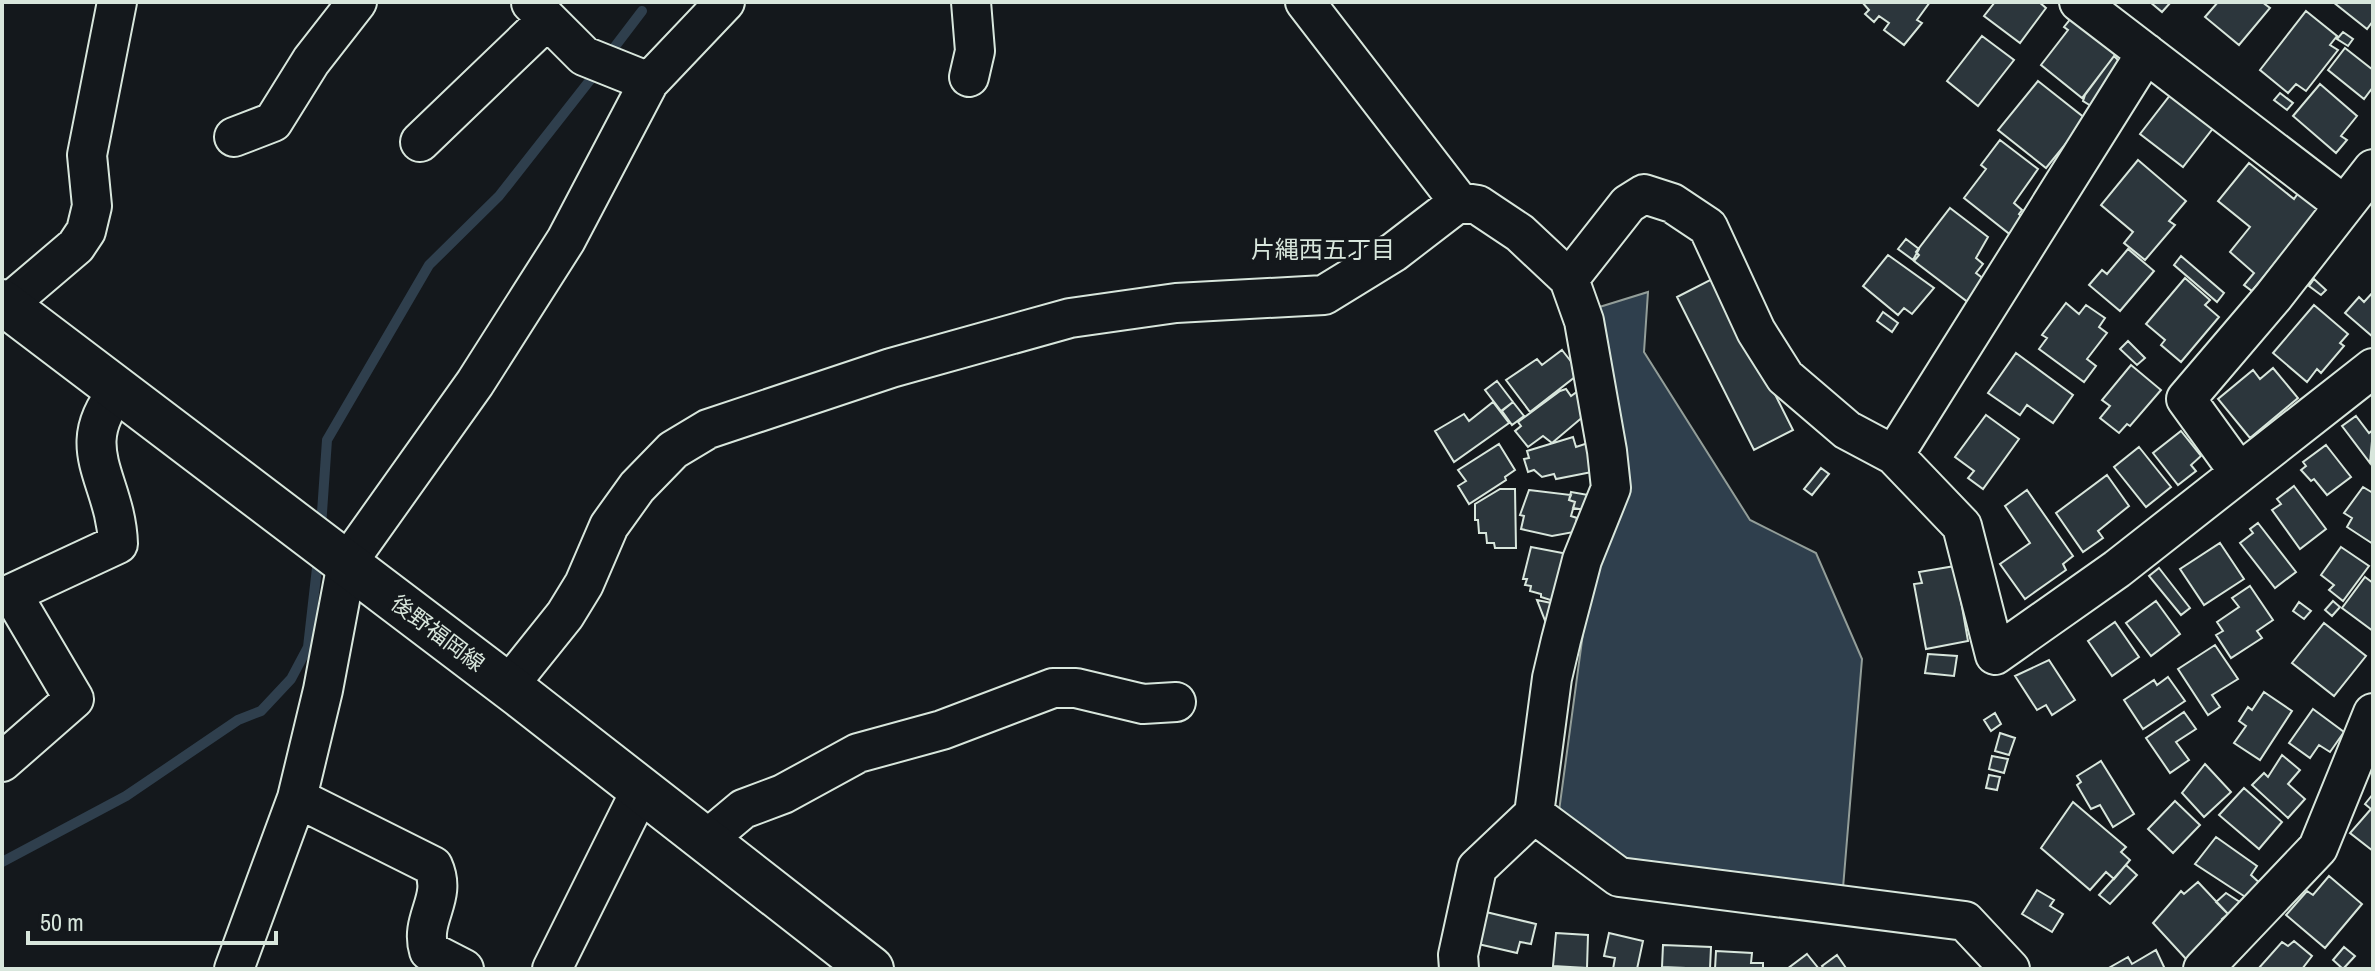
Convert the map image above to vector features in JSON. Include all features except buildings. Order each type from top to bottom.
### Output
[{"type":"main road","name":"後野福岡線","points":[[4,305],[508,686],[871,969]]},
{"type":"street","points":[[4,305],[76,246],[86,231],[92,206],[87,155],[117,2]]},
{"type":"street","points":[[234,137],[273,122],[311,61],[357,2]]},
{"type":"street","points":[[234,969],[297,798],[323,690],[347,563],[475,383],[566,240],[649,82],[725,2]]},
{"type":"street","points":[[969,77],[975,51],[971,2]]},
{"type":"street","points":[[1305,2],[1459,202],[1478,205],[1520,233],[1569,279],[1584,321],[1596,379],[1611,488],[1582,560],[1552,678],[1534,814],[1477,868],[1458,955],[1459,969]]},
{"type":"street","points":[[2079,2],[2344,205]]},
{"type":"street","points":[[420,142],[538,11],[584,56],[649,82]]},
{"type":"street","points":[[1894,455],[2146,53]]},
{"type":"street","points":[[2238,471],[2186,399],[2273,297],[2373,169]]},
{"type":"street","points":[[1569,279],[1628,204],[1644,194],[1672,203],[1708,227],[1756,331],[1785,377],[1847,430],[1894,455],[1962,526],[1995,655],[2117,569],[2373,368]]},
{"type":"street","points":[[508,686],[584,584],[616,516],[637,487],[673,450],[688,440],[737,417],[808,394],[1070,318],[1176,303],[1324,295],[1394,252],[1459,202]]},
{"type":"street","points":[[2,762],[74,699],[7,596],[118,544],[117,523],[94,436],[101,412],[119,390]]},
{"type":"street","points":[[706,840],[743,809],[783,794],[858,753],[942,730],[1053,688],[1076,688],[1143,704],[1176,702]]},
{"type":"street","points":[[2203,969],[2318,848],[2373,713]]},
{"type":"street","points":[[552,969],[641,790]]},
{"type":"street","points":[[297,798],[433,866],[439,878],[438,894],[424,933],[429,951],[464,969]]},
{"type":"street","points":[[1534,814],[1619,877],[1965,921],[2010,969]]},
{"type":"water","points":[[1648,292],[1644,352],[1750,520],[1816,553],[1862,659],[1843,888],[1621,864],[1559,811],[1590,581],[1623,484],[1593,309]]},
{"type":"waterway","points":[[607,57],[642,11]]},
{"type":"waterway","points":[[321,527],[327,440],[429,265],[499,196],[598,70]]},
{"type":"waterway","points":[[2,862],[126,796],[238,720],[261,711],[291,679],[308,647],[318,559]]},
{"type":"district","name":"片縄西五丁目","points":[[1323,250]]}]
